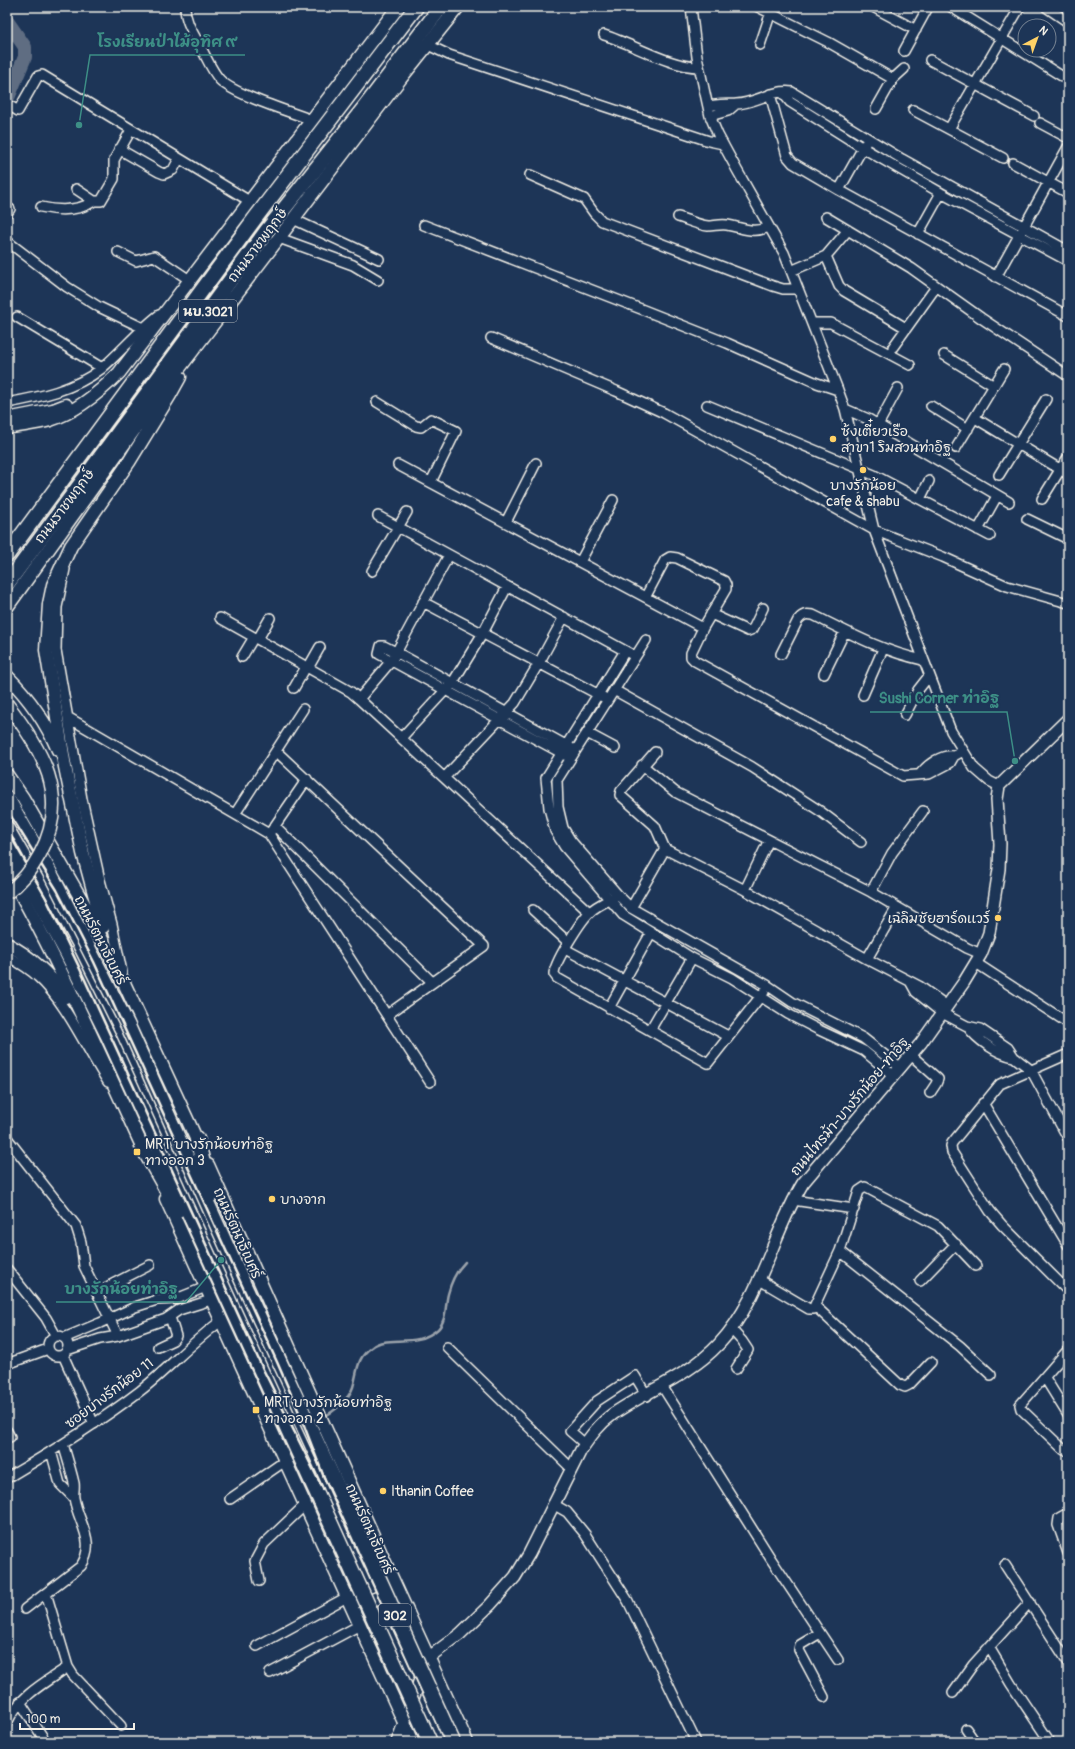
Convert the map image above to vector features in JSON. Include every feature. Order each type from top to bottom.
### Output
[{"type":"main road","points":[[7,428],[50,420],[79,406],[104,389],[134,355],[174,304],[398,7]]},
{"type":"main road","name":"ถนนราชพฤกษ์","points":[[7,555],[256,217],[416,7]]},
{"type":"main road","name":"ถนนราชพฤกษ์","points":[[7,584],[60,522],[268,229],[364,108],[441,7]]},
{"type":"main road","points":[[7,607],[60,522],[191,354],[401,78],[458,7]]},
{"type":"main road","points":[[327,125],[351,68]]},
{"type":"main road","points":[[364,108],[401,78]]},
{"type":"main road","points":[[114,961],[95,904],[65,767],[46,650],[46,624],[53,584],[65,557],[129,462],[170,395],[191,354]]},
{"type":"main road","points":[[7,419],[52,410],[104,389]]},
{"type":"main road","points":[[7,676],[22,692],[47,727],[65,767]]},
{"type":"main road","points":[[7,704],[36,744],[46,764],[52,786],[54,803],[53,820],[44,847],[37,860],[21,881],[7,893]]},
{"type":"main road","name":"ถนนรัตนาธิเบศร์","points":[[7,776],[22,798],[84,904],[114,961],[196,1139],[467,1742]]},
{"type":"main road","name":"ถนนรัตนาธิเบศร์","points":[[7,798],[49,871],[128,1026],[222,1237],[453,1742]]},
{"type":"main road","name":"302","points":[[7,842],[64,947],[106,1032],[430,1742]]},
{"type":"main road","name":"302","points":[[7,869],[92,1037],[413,1742]]},
{"type":"main road","points":[[7,944],[27,956],[42,968],[69,1001],[92,1037]]},
{"type":"main road","points":[[196,1139],[222,1237]]},
{"type":"main road","points":[[142,1146],[221,1285]]},
{"type":"main road","points":[[347,1597],[361,1602],[380,1597],[388,1590],[392,1578]]},
{"type":"street","points":[[185,7],[188,22],[207,62],[221,81],[233,89],[312,120]]},
{"type":"street","points":[[692,7],[699,66],[710,116],[723,144],[784,253],[812,323],[845,409],[874,530],[951,731],[974,768],[982,776],[999,786],[1068,719]]},
{"type":"street","points":[[758,7],[771,12],[833,44],[893,79]]},
{"type":"street","points":[[873,7],[916,30]]},
{"type":"street","points":[[951,7],[1068,80]]},
{"type":"street","points":[[949,129],[974,83],[1020,7]]},
{"type":"street","points":[[1046,7],[1068,22]]},
{"type":"street","points":[[904,51],[927,9]]},
{"type":"street","points":[[760,45],[771,12]]},
{"type":"street","points":[[604,35],[683,65],[699,66]]},
{"type":"street","points":[[428,45],[449,55],[709,141],[723,144]]},
{"type":"street","points":[[930,60],[974,83],[1068,138]]},
{"type":"street","points":[[876,109],[893,79],[904,69]]},
{"type":"street","points":[[8,104],[18,111],[38,76],[42,75],[251,202]]},
{"type":"street","points":[[782,92],[790,102],[863,148],[941,193],[1021,231],[1068,251]]},
{"type":"street","points":[[710,116],[728,110],[736,104],[770,94],[792,92],[868,140],[1021,231],[1068,261]]},
{"type":"street","points":[[770,94],[789,160],[839,190],[1068,316]]},
{"type":"street","points":[[708,106],[727,103],[736,104]]},
{"type":"street","points":[[913,110],[1003,158]]},
{"type":"street","points":[[41,207],[60,210],[84,207],[94,201],[101,201],[114,179],[114,160],[131,130]]},
{"type":"street","points":[[839,190],[868,140]]},
{"type":"street","points":[[996,277],[1068,147]]},
{"type":"street","points":[[119,149],[164,174],[172,170],[179,159]]},
{"type":"street","points":[[1013,163],[1068,193]]},
{"type":"street","points":[[530,175],[584,199],[597,217],[602,221],[773,286],[783,289],[798,289]]},
{"type":"street","points":[[76,189],[94,201]]},
{"type":"street","points":[[918,234],[941,193]]},
{"type":"street","points":[[678,217],[704,225],[712,226],[722,224],[752,231],[758,231],[769,227]]},
{"type":"street","points":[[826,217],[911,268],[1068,376]]},
{"type":"street","points":[[293,219],[378,259]]},
{"type":"street","points":[[424,225],[727,343],[817,383],[838,390]]},
{"type":"street","points":[[791,271],[826,256],[848,230]]},
{"type":"street","points":[[279,238],[353,265],[378,280]]},
{"type":"street","points":[[7,241],[68,287],[98,307],[143,328]]},
{"type":"street","points":[[118,252],[136,261],[154,256],[191,281]]},
{"type":"street","points":[[826,256],[839,286],[906,328]]},
{"type":"street","points":[[893,347],[936,286]]},
{"type":"street","points":[[7,403],[53,394],[78,383],[102,368],[143,328],[174,304]]},
{"type":"street","points":[[17,317],[102,368]]},
{"type":"street","points":[[812,323],[831,323],[910,365]]},
{"type":"street","points":[[492,338],[664,413],[874,530],[943,557],[1008,586],[1068,603]]},
{"type":"street","points":[[944,355],[994,386]]},
{"type":"street","points":[[956,448],[1004,369]]},
{"type":"street","points":[[878,425],[898,388]]},
{"type":"street","points":[[999,475],[1046,399]]},
{"type":"street","points":[[377,402],[416,426],[421,427],[431,419],[456,431],[431,482]]},
{"type":"street","points":[[707,405],[859,468],[990,536]]},
{"type":"street","points":[[931,406],[968,429]]},
{"type":"street","points":[[845,409],[878,425],[1008,502]]},
{"type":"street","points":[[975,418],[1064,472]]},
{"type":"street","points":[[1042,499],[1064,472],[1068,457]]},
{"type":"street","points":[[506,522],[536,463]]},
{"type":"street","points":[[398,465],[646,596],[703,628]]},
{"type":"street","points":[[920,499],[929,480]]},
{"type":"street","points":[[978,530],[997,496]]},
{"type":"street","points":[[580,562],[613,500]]},
{"type":"street","points":[[372,571],[407,512]]},
{"type":"street","points":[[378,516],[635,656]]},
{"type":"street","points":[[1027,519],[1068,539]]},
{"type":"street","points":[[83,529],[64,571],[56,607],[56,650],[82,799],[100,880],[112,924],[124,983]]},
{"type":"street","points":[[359,698],[394,656],[449,555]]},
{"type":"street","points":[[646,596],[665,560],[670,557],[677,558],[724,582],[726,585],[712,614],[703,628],[691,653],[691,657],[695,661],[903,776],[929,774],[950,763],[954,756],[963,751]]},
{"type":"street","points":[[402,737],[450,686],[482,633],[507,587]]},
{"type":"street","points":[[423,602],[608,700]]},
{"type":"street","points":[[712,614],[748,631],[753,629],[763,608]]},
{"type":"street","points":[[781,654],[801,616],[807,614],[813,615],[883,649],[903,656],[923,660]]},
{"type":"street","points":[[445,777],[504,715],[539,663],[564,617]]},
{"type":"street","points":[[220,618],[351,692],[359,698],[589,912]]},
{"type":"street","points":[[242,657],[270,618]]},
{"type":"street","points":[[824,674],[845,631]]},
{"type":"street","points":[[646,640],[557,780],[558,807],[564,828],[571,841],[614,898],[623,915],[692,958],[732,978],[805,1023],[864,1051],[897,1072]]},
{"type":"street","points":[[294,688],[320,647]]},
{"type":"street","points":[[863,695],[883,649]]},
{"type":"street","points":[[625,651],[565,750],[546,778],[549,808],[555,831],[564,846],[614,898],[767,985],[810,1012],[863,1038],[897,1072]]},
{"type":"street","points":[[394,656],[504,715],[574,755]]},
{"type":"street","points":[[905,715],[918,690],[929,676]]},
{"type":"street","points":[[614,690],[752,767],[820,811],[861,842]]},
{"type":"street","points":[[235,814],[303,709]]},
{"type":"street","points":[[69,718],[269,834],[430,1082]]},
{"type":"street","points":[[587,733],[615,748]]},
{"type":"street","points":[[276,751],[484,946],[387,1015]]},
{"type":"street","points":[[655,752],[642,765],[621,791],[620,795],[655,826],[665,849],[745,890],[867,959],[919,986],[944,1010],[967,1026],[975,1035],[1004,1055],[1014,1057],[1031,1070],[1068,1138]]},
{"type":"street","points":[[642,765],[676,792],[871,892],[967,948],[978,958],[1068,1023]]},
{"type":"street","points":[[269,834],[306,779]]},
{"type":"street","name":"ถนนไทรม้า-บางรักน้อย-ท่าอิฐ","points":[[428,1658],[460,1634],[510,1583],[529,1554],[571,1468],[585,1444],[597,1428],[612,1415],[647,1396],[711,1352],[731,1329],[747,1304],[793,1200],[813,1170],[911,1055],[944,1010],[978,958],[989,933],[999,869],[1000,844],[997,799],[999,786]]},
{"type":"street","points":[[871,892],[892,853],[923,811]]},
{"type":"street","points":[[275,826],[432,982]]},
{"type":"street","points":[[745,890],[768,840]]},
{"type":"street","points":[[631,908],[665,849]]},
{"type":"street","points":[[614,898],[589,912],[554,969],[556,978],[708,1063],[728,1036],[762,996],[767,985]]},
{"type":"street","points":[[867,959],[896,907]]},
{"type":"street","points":[[533,910],[567,946],[625,981],[728,1036]]},
{"type":"street","points":[[609,1008],[651,933]]},
{"type":"street","points":[[7,956],[26,967],[39,978],[63,1007],[124,1107]]},
{"type":"street","points":[[650,1030],[692,958]]},
{"type":"street","points":[[1068,1054],[1000,1084],[983,1103],[951,1146],[952,1152],[990,1211],[1068,1291]]},
{"type":"street","points":[[911,1055],[938,1079],[930,1093]]},
{"type":"street","points":[[983,1103],[1068,1245]]},
{"type":"street","points":[[7,1138],[76,1226],[81,1242],[84,1266],[118,1336]]},
{"type":"street","points":[[758,1279],[809,1309],[813,1309],[816,1306],[840,1251],[860,1189],[863,1187],[868,1187],[938,1226],[976,1266]]},
{"type":"street","points":[[793,1200],[854,1209]]},
{"type":"street","points":[[920,1281],[956,1244]]},
{"type":"street","points":[[840,1251],[960,1346],[991,1375]]},
{"type":"street","points":[[97,1292],[150,1265]]},
{"type":"street","points":[[7,1269],[60,1337],[68,1343],[65,1352],[94,1424]]},
{"type":"street","points":[[206,1287],[176,1299],[157,1300],[135,1307],[111,1319],[48,1342],[48,1349],[54,1356],[100,1340],[118,1336],[170,1317],[179,1310],[211,1300]]},
{"type":"street","points":[[816,1306],[900,1385],[905,1387],[909,1385],[931,1362]]},
{"type":"street","points":[[158,1347],[173,1340],[176,1336],[170,1317]]},
{"type":"street","name":"ซอยบางรักน้อย 11","points":[[7,1478],[94,1424],[141,1390],[205,1333],[221,1321]]},
{"type":"street","points":[[731,1329],[742,1340],[748,1350],[736,1369]]},
{"type":"street","points":[[447,1347],[571,1468]]},
{"type":"street","points":[[7,1364],[48,1349]]},
{"type":"street","points":[[1068,1350],[1045,1378],[1020,1403],[1020,1407],[1064,1450],[1068,1450]]},
{"type":"street","points":[[585,1444],[570,1431],[597,1401],[635,1376],[647,1396]]},
{"type":"street","points":[[1045,1378],[1068,1415]]},
{"type":"street","points":[[662,1386],[838,1660]]},
{"type":"street","points":[[63,1444],[75,1485],[73,1496]]},
{"type":"street","points":[[25,1609],[81,1566],[87,1557],[88,1546],[86,1534],[73,1496],[60,1484],[51,1452]]},
{"type":"street","points":[[230,1499],[285,1461]]},
{"type":"street","points":[[553,1504],[567,1512],[585,1534],[628,1601],[696,1742]]},
{"type":"street","points":[[259,1580],[255,1561],[264,1544],[305,1505]]},
{"type":"street","points":[[1068,1513],[1059,1518],[1057,1523],[1068,1553]]},
{"type":"street","points":[[1005,1566],[1068,1662]]},
{"type":"street","points":[[46,1593],[56,1631],[68,1667],[73,1675],[121,1726]]},
{"type":"street","points":[[257,1646],[347,1597]]},
{"type":"street","points":[[953,1693],[962,1678],[1030,1602]]},
{"type":"street","points":[[270,1673],[360,1625]]},
{"type":"street","points":[[820,1633],[800,1645],[799,1650],[824,1697]]},
{"type":"street","points":[[989,1647],[1011,1684],[1050,1742]]},
{"type":"street","points":[[397,1742],[428,1658]]},
{"type":"street","points":[[7,1723],[12,1713],[28,1694],[68,1667]]},
{"type":"street","points":[[20,1702],[46,1742]]},
{"type":"street","points":[[966,1728],[975,1742]]},
{"type":"waterway","points":[[7,21],[25,47],[25,57],[7,100]]},
{"type":"waterway","points":[[323,1417],[332,1412],[351,1392],[360,1360],[372,1347],[379,1343],[421,1338],[430,1335],[438,1329],[443,1321],[451,1285],[457,1272],[465,1262]]},
{"type":"railway","points":[[7,810],[57,890],[94,962],[277,1362],[298,1410],[325,1480],[445,1742]]},
{"type":"railway","points":[[7,830],[46,898],[263,1369],[323,1489]]},
{"type":"place","name":"โรงเรียนป่าไม้อุทิศ ๙","points":[[79,125]]},
{"type":"place","name":"ซ้งเตี๋ยวเรือ สาขา1 ริมสวนท่าอิฐ","points":[[833,439]]},
{"type":"place","name":"บางรักน้อย cafe & shabu","points":[[863,470]]},
{"type":"place","name":"Sushi Corner ท่าอิฐ","points":[[1015,761]]},
{"type":"place","name":"เฉลิมชัยฮาร์ดแวร์","points":[[998,918]]},
{"type":"place","name":"MRT บางรักน้อยท่าอิฐ ทางออก 3","points":[[137,1152]]},
{"type":"place","name":"บางจาก","points":[[272,1199]]},
{"type":"place","name":"บางรักน้อยท่าอิฐ","points":[[221,1260]]},
{"type":"place","name":"MRT บางรักน้อยท่าอิฐ ทางออก 2","points":[[256,1410]]},
{"type":"place","name":"Ithanin Coffee","points":[[383,1491]]}]
